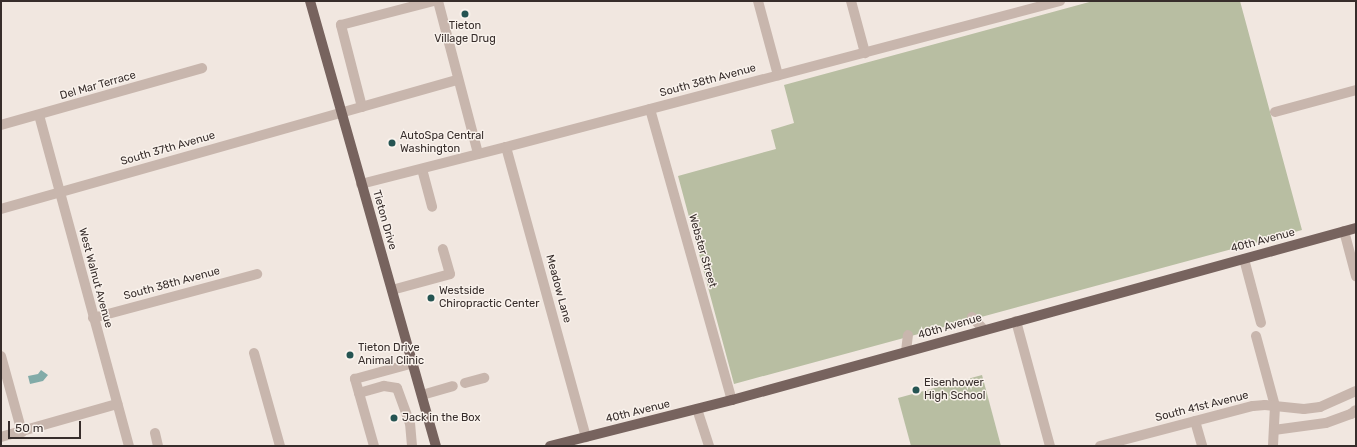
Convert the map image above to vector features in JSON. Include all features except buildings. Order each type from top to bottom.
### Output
[{"type":"main road","name":"Tieton Drive","points":[[310,1],[436,446]]},
{"type":"main road","name":"40th Avenue","points":[[550,446],[732,400],[1016,320],[1356,228]]},
{"type":"street","points":[[362,107],[340,25],[433,1]]},
{"type":"street","points":[[438,1],[478,154]]},
{"type":"street","points":[[758,1],[778,75]]},
{"type":"street","points":[[851,1],[865,53]]},
{"type":"street","name":"South 38th Avenue","points":[[361,184],[1060,1]]},
{"type":"street","name":"Del Mar Terrace","points":[[1,125],[202,68]]},
{"type":"street","name":"South 37th Avenue","points":[[1,209],[458,80]]},
{"type":"street","points":[[1275,112],[1356,90]]},
{"type":"street","name":"Webster Street","points":[[650,109],[732,400]]},
{"type":"street","name":"West Walnut Avenue","points":[[39,115],[129,446]]},
{"type":"street","name":"Meadow Lane","points":[[506,147],[586,437]]},
{"type":"street","points":[[422,168],[432,207]]},
{"type":"street","points":[[1344,231],[1356,276]]},
{"type":"street","points":[[392,290],[450,274],[443,249]]},
{"type":"street","points":[[1244,259],[1260,323]]},
{"type":"street","name":"South 38th Avenue","points":[[93,318],[257,274]]},
{"type":"street","points":[[972,317],[984,330]]},
{"type":"street","points":[[1016,320],[1050,446]]},
{"type":"street","points":[[906,351],[908,334]]},
{"type":"street","points":[[1256,336],[1275,406],[1273,446]]},
{"type":"street","points":[[254,353],[280,446]]},
{"type":"street","points":[[1,356],[22,432]]},
{"type":"street","points":[[374,446],[355,378],[413,363]]},
{"type":"street","points":[[465,383],[484,378]]},
{"type":"street","points":[[359,393],[384,386],[396,388],[410,423],[412,446]]},
{"type":"street","points":[[422,395],[453,386]]},
{"type":"street","points":[[1274,430],[1326,423],[1351,414],[1356,409],[1352,393]]},
{"type":"street","name":"South 41st Avenue","points":[[1100,446],[1132,442],[1195,421],[1253,406],[1265,405],[1304,409],[1320,407],[1352,393]]},
{"type":"street","points":[[1,437],[117,404]]},
{"type":"street","points":[[697,409],[709,446]]},
{"type":"street","points":[[1195,421],[1202,446]]},
{"type":"street","points":[[155,434],[158,446]]},
{"type":"green space","points":[[1093,1],[1240,1],[1302,230],[734,384],[678,176],[776,149],[771,130],[794,123],[784,85]]},
{"type":"green space","points":[[982,375],[1001,446],[911,446],[898,398]]},
{"type":"water","points":[[41,370],[48,375],[43,381],[30,384],[28,376],[38,374]]},
{"type":"place","name":"Tieton Village Drug","points":[[465,14]]},
{"type":"place","name":"AutoSpa Central Washington","points":[[392,143]]},
{"type":"place","name":"Westside Chiropractic Center","points":[[431,298]]},
{"type":"place","name":"Tieton Drive Animal Clinic","points":[[350,355]]},
{"type":"place","name":"Eisenhower High School","points":[[916,390]]},
{"type":"place","name":"Jack in the Box","points":[[394,418]]}]
